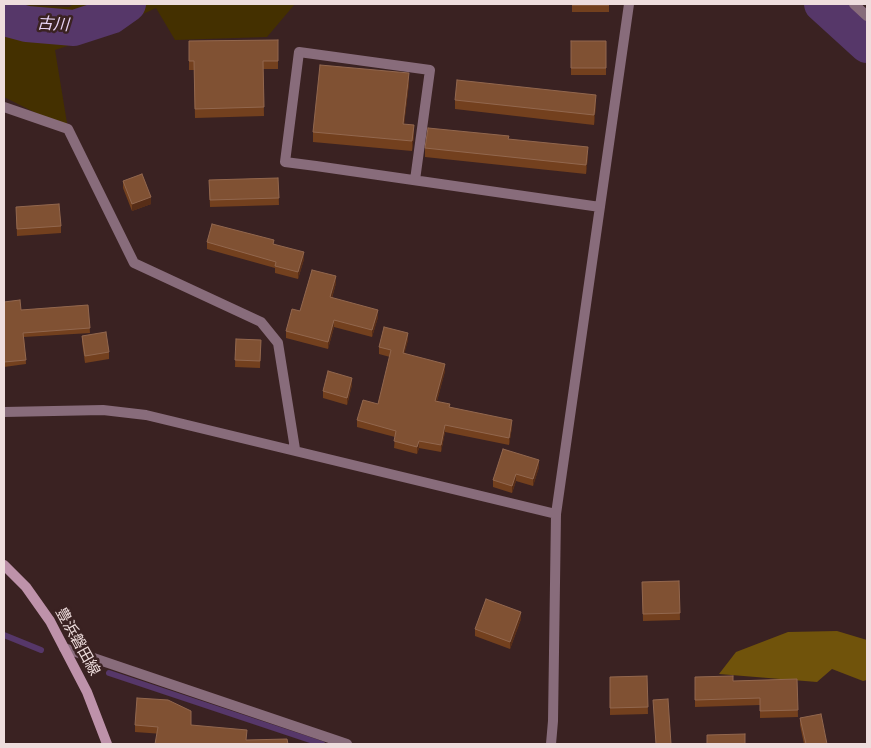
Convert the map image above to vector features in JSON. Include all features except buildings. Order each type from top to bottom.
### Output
[{"type":"main road","name":"豊浜磐田線","points":[[4,565],[26,587],[50,621],[87,692],[106,744]]},
{"type":"street","points":[[550,744],[553,721],[556,514],[629,4]]},
{"type":"street","points":[[854,4],[867,16]]},
{"type":"street","points":[[415,180],[430,70],[299,52],[285,162],[600,207]]},
{"type":"street","points":[[4,107],[68,129],[134,263],[261,322],[278,343],[295,449]]},
{"type":"street","points":[[4,412],[103,410],[146,415],[295,449],[556,514]]},
{"type":"street","points":[[64,648],[347,744]]},
{"type":"shaded area","points":[[4,4],[69,7],[74,4],[295,4],[267,37],[175,40],[156,8],[86,40],[55,50],[68,129],[4,97]]},
{"type":"shaded area","points":[[837,631],[867,640],[867,680],[863,681],[832,669],[817,682],[719,674],[736,652],[788,632]]},
{"type":"waterway","name":"古川","points":[[4,18],[27,24],[74,28],[111,16],[128,4]]},
{"type":"waterway","name":"古川","points":[[822,4],[867,45]]},
{"type":"waterway","points":[[4,635],[41,650]]},
{"type":"waterway","points":[[109,673],[322,744]]}]
